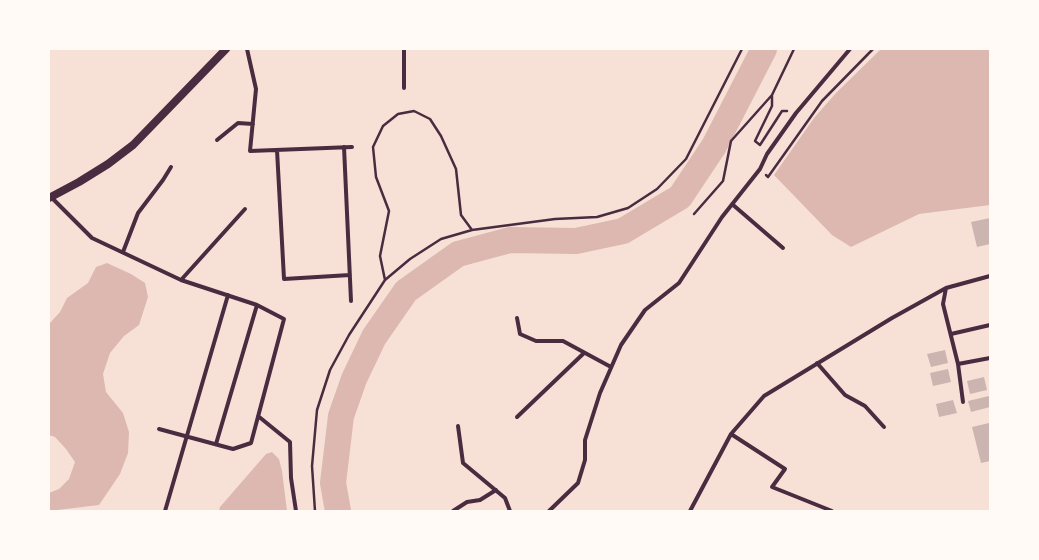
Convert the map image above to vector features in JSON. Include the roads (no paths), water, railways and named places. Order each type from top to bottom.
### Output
[{"type":"main road","points":[[50,197],[108,164],[133,145],[226,49]]},
{"type":"street","points":[[247,49],[256,89],[250,151],[352,147]]},
{"type":"street","points":[[404,49],[404,88]]},
{"type":"street","points":[[549,511],[578,483],[585,460],[585,440],[600,394],[621,345],[645,310],[679,283],[722,217],[760,169],[767,154],[796,113],[850,49]]},
{"type":"street","points":[[217,140],[238,123],[253,124]]},
{"type":"street","points":[[344,147],[351,301]]},
{"type":"street","points":[[277,150],[284,278],[350,275]]},
{"type":"street","points":[[123,252],[138,213],[171,167]]},
{"type":"street","points":[[50,197],[92,238],[180,280],[257,305],[284,319],[251,443],[233,449],[159,428]]},
{"type":"street","points":[[732,204],[784,248]]},
{"type":"street","points":[[180,280],[244,209]]},
{"type":"street","points":[[690,511],[731,434],[764,396],[892,318],[946,288],[990,276]]},
{"type":"street","points":[[946,288],[943,304],[958,364],[963,402]]},
{"type":"street","points":[[165,511],[228,295]]},
{"type":"street","points":[[216,444],[257,305]]},
{"type":"street","points":[[517,318],[520,334],[536,341],[563,341],[611,367]]},
{"type":"street","points":[[951,334],[990,325]]},
{"type":"street","points":[[517,417],[584,353]]},
{"type":"street","points":[[958,364],[990,358]]},
{"type":"street","points":[[817,363],[844,395],[865,406],[884,427]]},
{"type":"street","points":[[258,416],[290,442],[291,478],[296,511]]},
{"type":"street","points":[[458,426],[463,463],[505,498],[510,511]]},
{"type":"street","points":[[731,434],[786,469],[772,487],[832,511]]},
{"type":"street","points":[[453,511],[467,502],[480,500],[496,490]]},
{"type":"waterway","points":[[338,511],[333,483],[341,416],[354,379],[374,337],[406,291],[458,254],[510,240],[576,241],[623,231],[680,197],[714,146],[764,49]]}]
